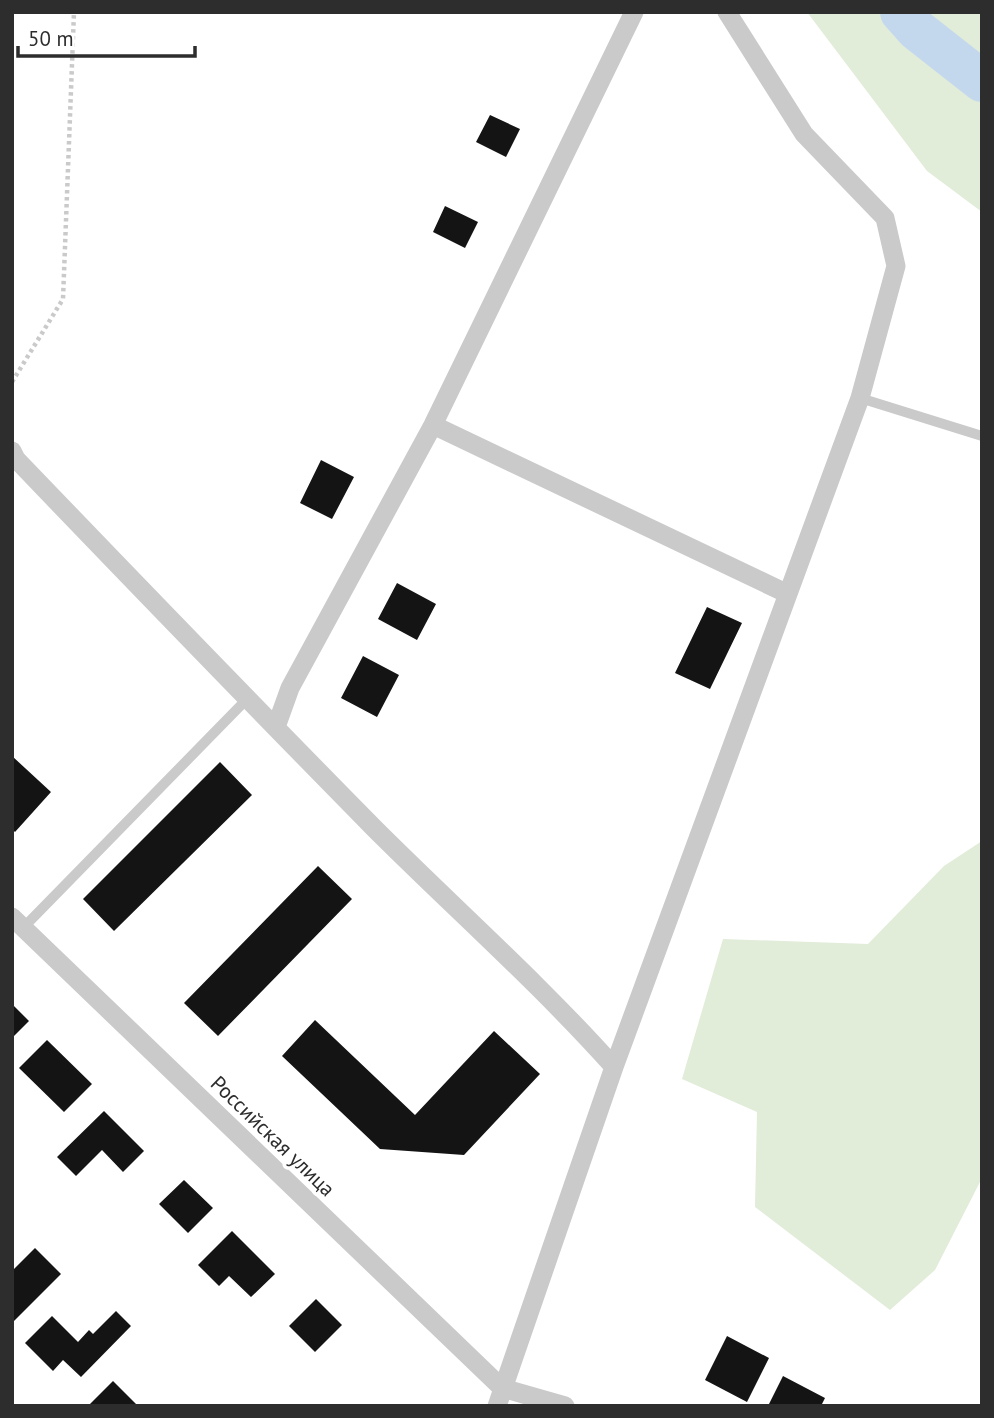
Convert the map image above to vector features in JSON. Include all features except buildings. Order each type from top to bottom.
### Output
[{"type":"street","points":[[276,727],[290,688],[433,425],[634,12]]},
{"type":"street","points":[[565,1406],[499,1397],[614,1068],[860,398],[896,266],[885,218],[804,134],[727,12]]},
{"type":"street","points":[[433,425],[788,594]]},
{"type":"street","points":[[12,450],[16,459],[247,699],[573,1022],[614,1068]]},
{"type":"street","name":"Российская улица","points":[[18,922],[499,1397]]},
{"type":"lane","points":[[860,398],[982,436]]},
{"type":"lane","points":[[18,922],[247,699]]},
{"type":"path","points":[[12,382],[63,299],[74,12]]},
{"type":"green space","points":[[807,12],[982,12],[982,212],[927,171]]},
{"type":"green space","points":[[982,841],[982,1178],[935,1270],[890,1310],[755,1207],[757,1112],[682,1079],[723,939],[868,944],[944,866]]},
{"type":"waterway","points":[[901,12],[917,30],[982,81]]}]
